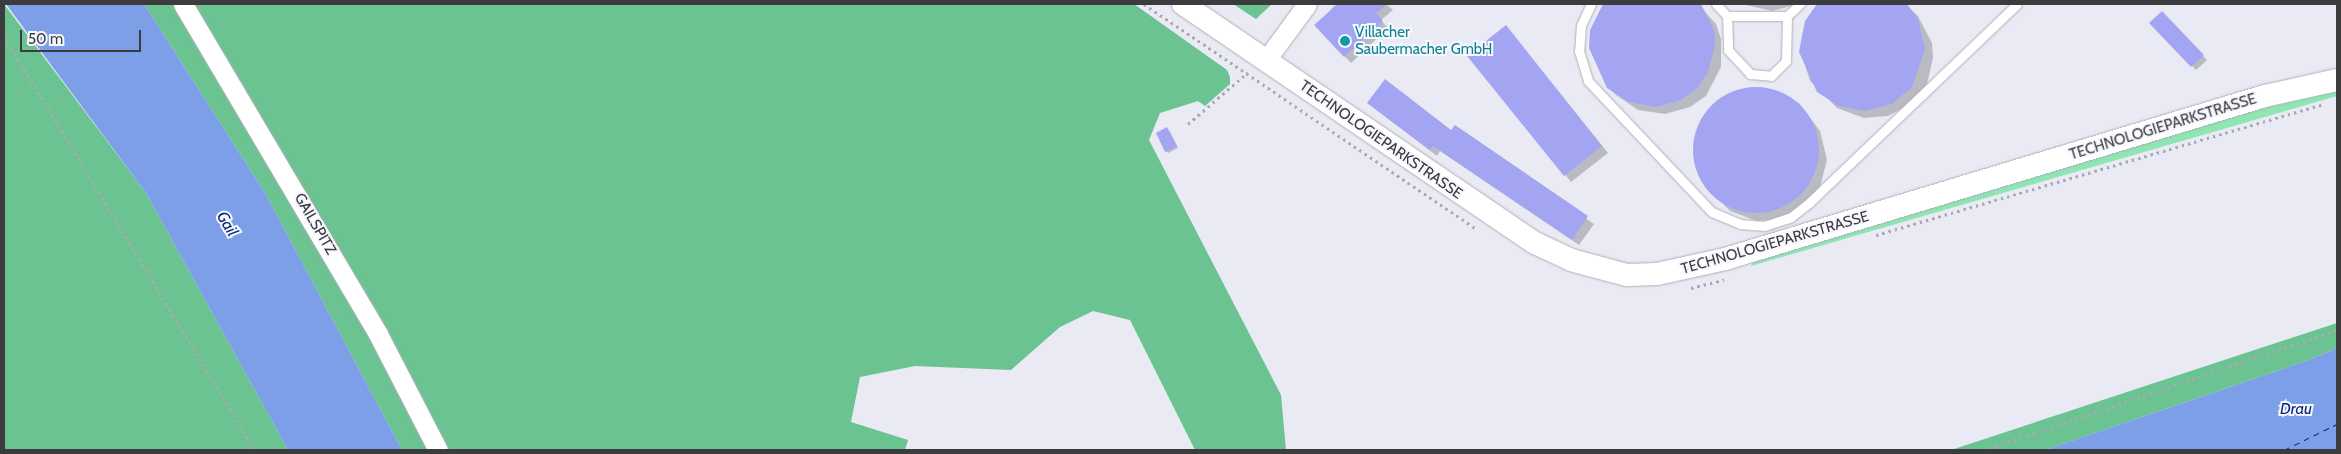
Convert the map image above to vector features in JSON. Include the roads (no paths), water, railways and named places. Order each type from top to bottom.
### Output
[{"type":"street","name":"GAILSPITZ","points":[[183,4],[378,334],[438,450]]},
{"type":"street","name":"TECHNOLOGIEPARKSTRASSE","points":[[1183,4],[1535,243],[1578,263],[1627,275],[1657,274],[1725,259],[2265,96],[2337,80]]},
{"type":"street","points":[[1266,60],[1307,4]]},
{"type":"lane","points":[[1591,4],[1580,25],[1579,52],[1588,81],[1712,212],[1740,224],[1764,226],[1791,217],[1810,202],[2017,4]]},
{"type":"lane","points":[[1716,4],[1727,16],[1728,50],[1750,74],[1771,76],[1786,61],[1786,16]]},
{"type":"lane","points":[[1727,16],[1786,16],[1800,4]]},
{"type":"water","name":"Gail","points":[[6,4],[144,4],[265,193],[402,450],[288,450],[146,193]]},
{"type":"water","name":"Drau","points":[[2337,348],[2337,450],[2045,450],[2309,360]]},
{"type":"place","name":"Villacher Saubermacher GmbH","points":[[1345,41]]}]
